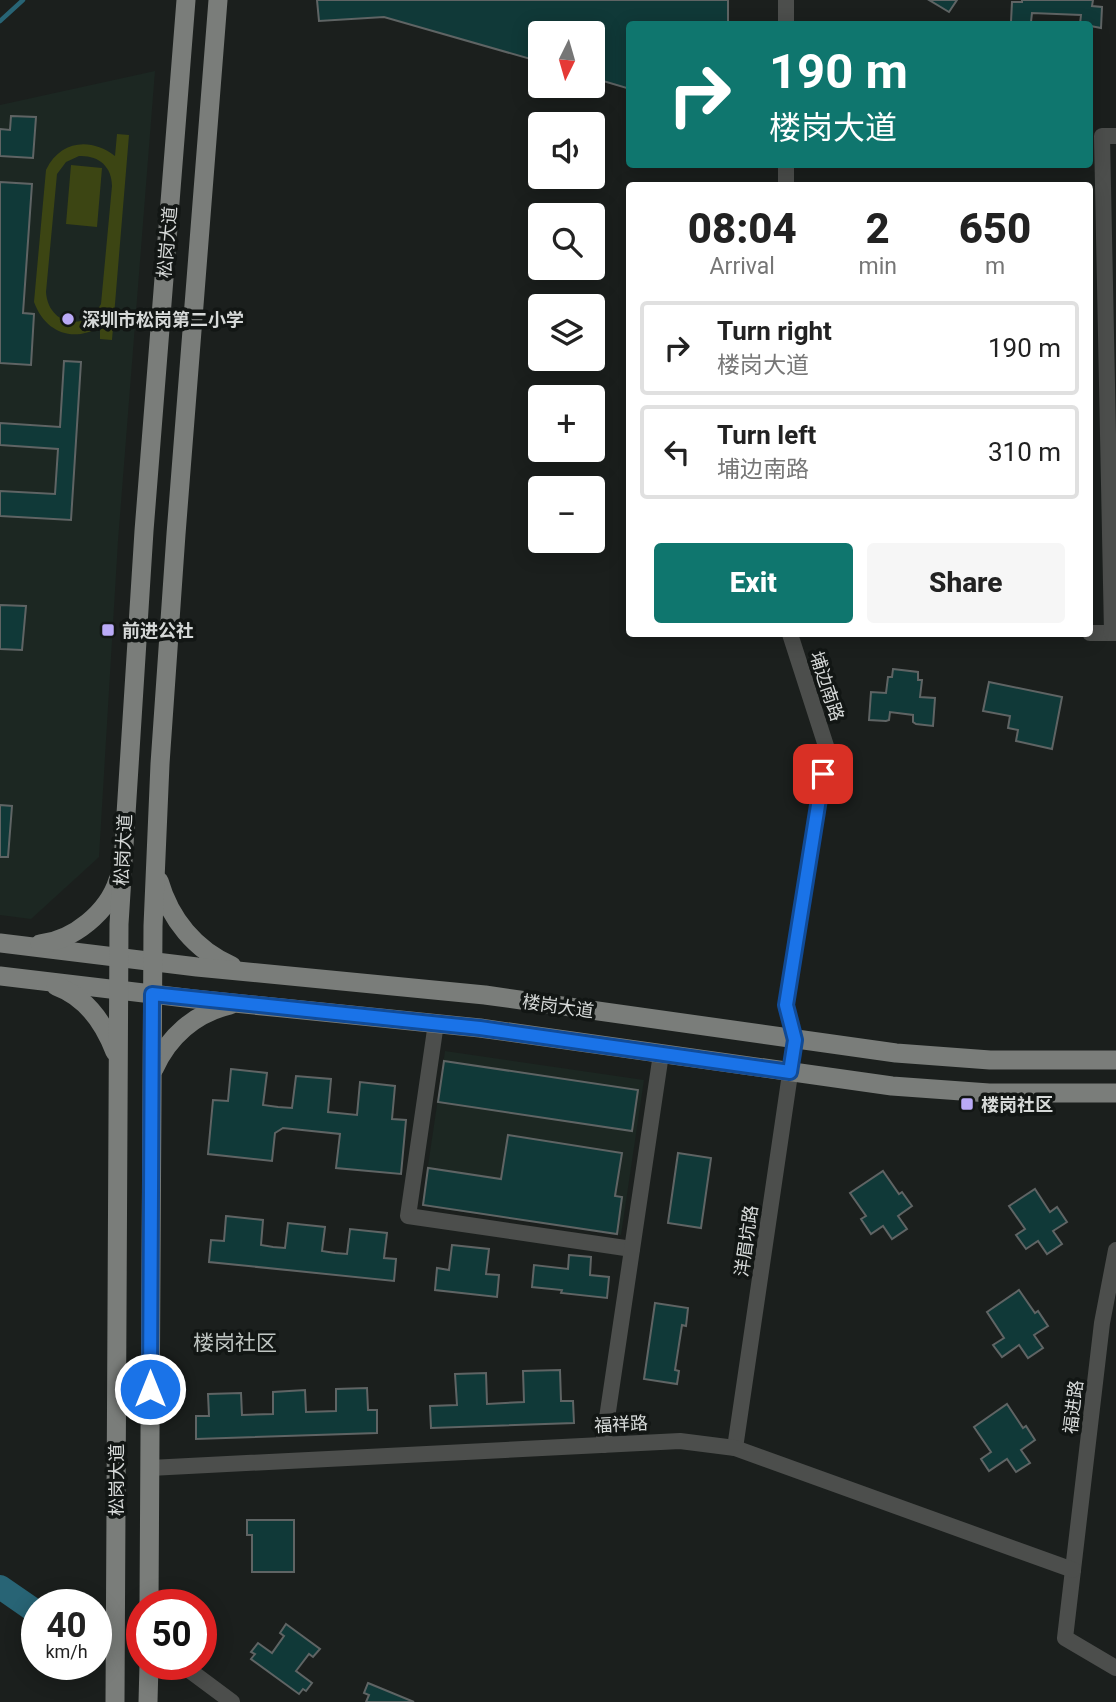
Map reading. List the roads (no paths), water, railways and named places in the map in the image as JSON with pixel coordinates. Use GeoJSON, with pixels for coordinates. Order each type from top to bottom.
{"type":"FeatureCollection","features":[{"type":"Feature","properties":{"kind":"main road","name":"松岗大道"},"geometry":{"type":"LineString","coordinates":[[115,1702],[119,957],[144,531],[186,0]]}},
{"type":"Feature","properties":{"kind":"main road","name":"松岗大道"},"geometry":{"type":"LineString","coordinates":[[149,1589],[152,961],[156,863],[175,547],[218,0]]}},
{"type":"Feature","properties":{"kind":"main road"},"geometry":{"type":"LineString","coordinates":[[22,945],[46,943],[68,935],[88,922],[105,905],[123,862]]}},
{"type":"Feature","properties":{"kind":"main road"},"geometry":{"type":"LineString","coordinates":[[156,863],[165,898],[183,930],[216,958],[243,971]]}},
{"type":"Feature","properties":{"kind":"main road","name":"楼岗大道"},"geometry":{"type":"LineString","coordinates":[[0,943],[485,995],[795,1040],[943,1057],[1038,1061],[1116,1060]]}},
{"type":"Feature","properties":{"kind":"main road","name":"楼岗大道"},"geometry":{"type":"LineString","coordinates":[[0,976],[436,1023],[940,1090],[1037,1094],[1116,1093]]}},
{"type":"Feature","properties":{"kind":"main road"},"geometry":{"type":"LineString","coordinates":[[20,978],[42,981],[62,988],[80,999],[96,1014],[108,1032],[119,1073]]}},
{"type":"Feature","properties":{"kind":"main road"},"geometry":{"type":"LineString","coordinates":[[152,1073],[165,1048],[185,1026],[210,1011],[237,1003]]}},
{"type":"Feature","properties":{"kind":"main road"},"geometry":{"type":"LineString","coordinates":[[148,1702],[149,1680]]}},
{"type":"Feature","properties":{"kind":"street"},"geometry":{"type":"LineString","coordinates":[[786,0],[786,21]]}},
{"type":"Feature","properties":{"kind":"street"},"geometry":{"type":"LineString","coordinates":[[1093,632],[1114,633],[1109,136]]}},
{"type":"Feature","properties":{"kind":"street","name":"埔边南路"},"geometry":{"type":"LineString","coordinates":[[791,637],[827,749],[786,1005],[795,1040]]}},
{"type":"Feature","properties":{"kind":"street"},"geometry":{"type":"LineString","coordinates":[[436,1023],[408,1216],[632,1249]]}},
{"type":"Feature","properties":{"kind":"street","name":"洋眉坑路"},"geometry":{"type":"LineString","coordinates":[[735,1448],[795,1040]]}},
{"type":"Feature","properties":{"kind":"street"},"geometry":{"type":"LineString","coordinates":[[603,1445],[661,1054]]}},
{"type":"Feature","properties":{"kind":"street","name":"福进路"},"geometry":{"type":"LineString","coordinates":[[1116,1250],[1102,1322],[1065,1638],[1116,1668]]}},
{"type":"Feature","properties":{"kind":"street","name":"福祥路"},"geometry":{"type":"LineString","coordinates":[[150,1468],[680,1441],[735,1448],[1073,1570]]}},
{"type":"Feature","properties":{"kind":"street"},"geometry":{"type":"LineString","coordinates":[[202,1680],[232,1702]]}},
{"type":"Feature","properties":{"kind":"waterway"},"geometry":{"type":"LineString","coordinates":[[0,21],[23,0]]}},
{"type":"Feature","properties":{"kind":"waterway"},"geometry":{"type":"LineString","coordinates":[[0,1587],[21,1601]]}},
{"type":"Feature","properties":{"kind":"place","name":"深圳市松岗第二小学"},"geometry":{"type":"Point","coordinates":[68,319]}},
{"type":"Feature","properties":{"kind":"place","name":"前进公社"},"geometry":{"type":"Point","coordinates":[108,630]}},
{"type":"Feature","properties":{"kind":"place","name":"楼岗社区"},"geometry":{"type":"Point","coordinates":[967,1104]}},
{"type":"Feature","properties":{"kind":"district","name":"楼岗社区"},"geometry":{"type":"Point","coordinates":[235,1343]}}]}
